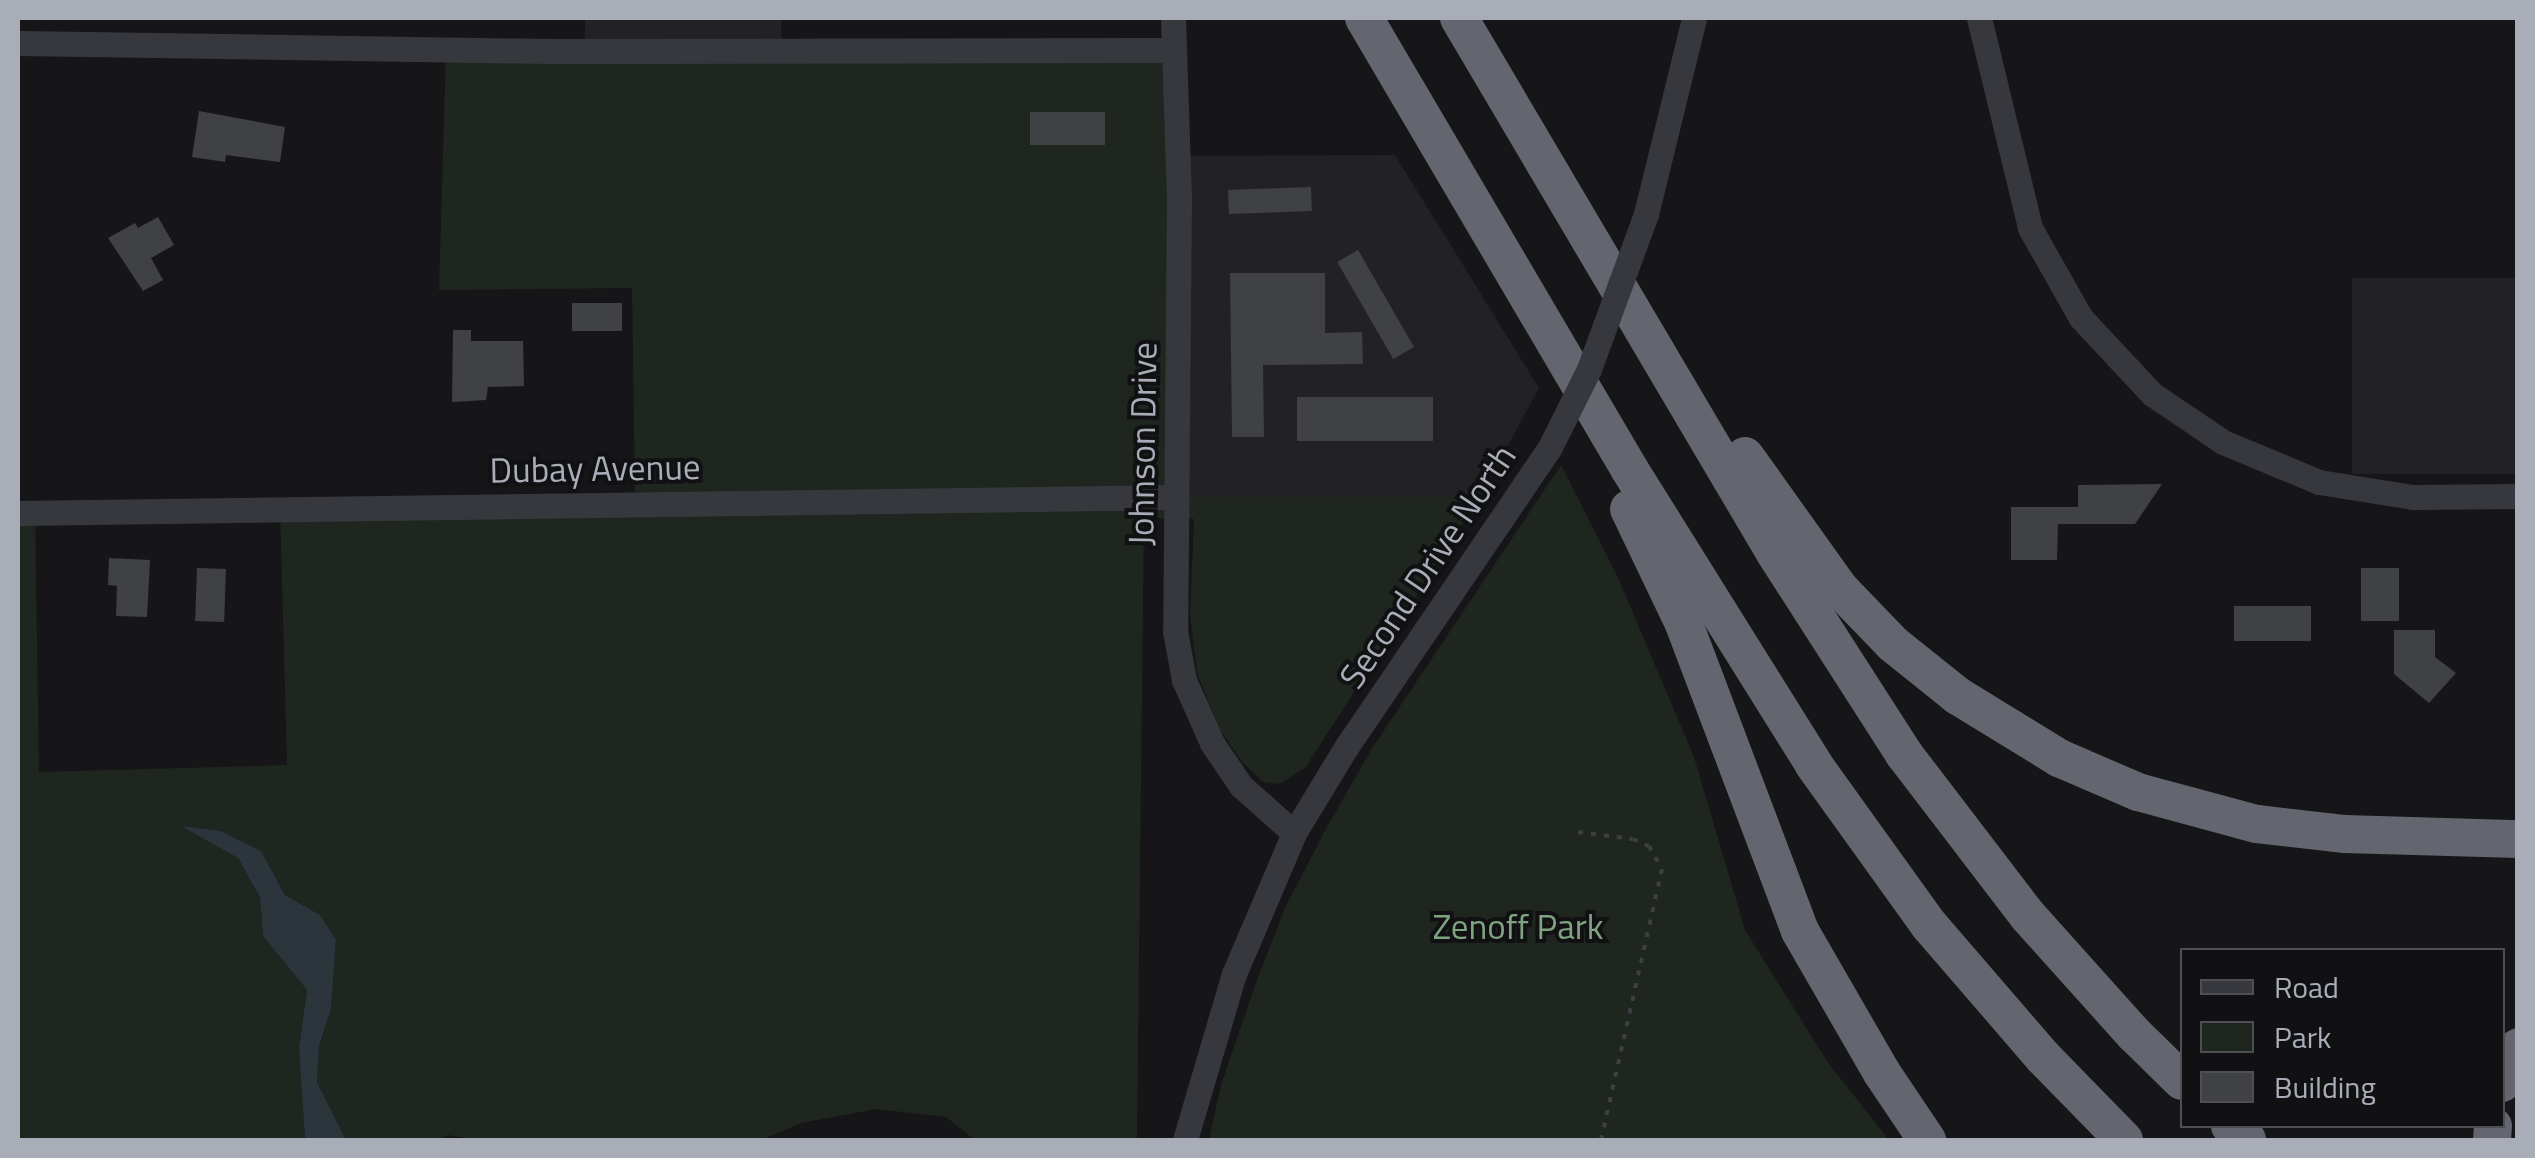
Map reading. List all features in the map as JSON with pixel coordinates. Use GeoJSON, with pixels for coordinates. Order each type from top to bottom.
{"type":"FeatureCollection","features":[{"type":"Feature","properties":{"kind":"highway"},"geometry":{"type":"LineString","coordinates":[[1364,18],[1589,399],[1775,703],[1929,925],[2043,1058],[2124,1140]]}},
{"type":"Feature","properties":{"kind":"highway"},"geometry":{"type":"LineString","coordinates":[[1460,18],[1774,554],[1904,754],[2028,916],[2180,1079]]}},
{"type":"Feature","properties":{"kind":"highway"},"geometry":{"type":"LineString","coordinates":[[1614,280],[1655,316],[1789,523],[1839,588],[1917,666],[2008,729],[2092,774],[2209,814],[2317,832],[2518,839]]}},
{"type":"Feature","properties":{"kind":"highway"},"geometry":{"type":"LineString","coordinates":[[1589,399],[1603,456],[1684,624],[1800,931],[1882,1074],[1927,1140]]}},
{"type":"Feature","properties":{"kind":"highway"},"geometry":{"type":"LineString","coordinates":[[2505,1076],[2518,1048]]}},
{"type":"Feature","properties":{"kind":"street","name":"Johnson Drive"},"geometry":{"type":"LineString","coordinates":[[1173,18],[1180,251],[1175,631],[1184,680],[1212,744],[1241,786],[1294,834]]}},
{"type":"Feature","properties":{"kind":"street","name":"Second Drive North"},"geometry":{"type":"LineString","coordinates":[[1185,1140],[1234,974],[1294,834],[1347,746],[1549,449],[1590,369],[1646,214],[1694,18]]}},
{"type":"Feature","properties":{"kind":"street"},"geometry":{"type":"LineString","coordinates":[[1979,18],[2030,228],[2081,318],[2152,394],[2222,442],[2319,482],[2413,497],[2518,496]]}},
{"type":"Feature","properties":{"kind":"street"},"geometry":{"type":"LineString","coordinates":[[18,43],[552,51],[1173,50]]}},
{"type":"Feature","properties":{"kind":"street","name":"Dubay Avenue"},"geometry":{"type":"LineString","coordinates":[[18,513],[1174,498]]}},
{"type":"Feature","properties":{"kind":"path"},"geometry":{"type":"LineString","coordinates":[[1578,832],[1633,839],[1649,846],[1662,869],[1601,1140]]}},
{"type":"Feature","properties":{"kind":"shaded area"},"geometry":{"type":"Polygon","coordinates":[[[585,18],[781,18],[781,51],[585,51],[585,18]]]}},
{"type":"Feature","properties":{"kind":"shaded area"},"geometry":{"type":"Polygon","coordinates":[[[1395,155],[1539,388],[1480,497],[1174,497],[1178,156],[1395,155]]]}},
{"type":"Feature","properties":{"kind":"shaded area"},"geometry":{"type":"Polygon","coordinates":[[[2352,278],[2517,278],[2517,474],[2352,474],[2352,278]]]}},
{"type":"Feature","properties":{"kind":"shaded area"},"geometry":{"type":"Polygon","coordinates":[[[181,826],[220,831],[261,851],[285,895],[320,915],[336,939],[331,1009],[319,1046],[317,1082],[346,1140],[305,1140],[299,1048],[307,990],[263,936],[260,898],[238,858],[181,826]]]}},
{"type":"Feature","properties":{"kind":"green space"},"geometry":{"type":"Polygon","coordinates":[[[446,49],[1173,50],[1174,497],[1480,497],[1305,768],[1279,784],[1263,782],[1242,762],[1219,728],[1197,673],[1190,614],[1194,519],[1144,518],[1137,1140],[975,1140],[946,1117],[876,1109],[801,1123],[761,1140],[479,1140],[447,1135],[438,1140],[346,1140],[317,1082],[319,1046],[331,1009],[336,939],[320,915],[285,895],[261,851],[184,827],[238,858],[260,899],[263,936],[307,990],[299,1048],[305,1140],[18,1140],[18,513],[35,512],[39,772],[287,765],[280,507],[635,501],[632,288],[439,290],[446,49]]]}},
{"type":"Feature","properties":{"kind":"green space","name":"Zenoff Park"},"geometry":{"type":"Polygon","coordinates":[[[1561,465],[1619,580],[1694,757],[1745,930],[1829,1064],[1889,1140],[1209,1140],[1221,1085],[1257,980],[1285,908],[1328,825],[1371,750],[1561,465]]]}},
{"type":"Feature","properties":{"kind":"building"},"geometry":{"type":"Polygon","coordinates":[[[199,111],[285,127],[280,162],[226,155],[225,162],[192,157],[199,111]]]}},
{"type":"Feature","properties":{"kind":"building"},"geometry":{"type":"Polygon","coordinates":[[[1030,112],[1105,112],[1105,145],[1030,145],[1030,112]]]}},
{"type":"Feature","properties":{"kind":"building"},"geometry":{"type":"Polygon","coordinates":[[[1311,187],[1312,211],[1229,214],[1228,190],[1311,187]]]}},
{"type":"Feature","properties":{"kind":"building"},"geometry":{"type":"Polygon","coordinates":[[[158,217],[174,245],[151,258],[163,280],[143,291],[108,238],[135,223],[138,228],[158,217]]]}},
{"type":"Feature","properties":{"kind":"building"},"geometry":{"type":"Polygon","coordinates":[[[1358,250],[1414,347],[1393,359],[1337,262],[1358,250]]]}},
{"type":"Feature","properties":{"kind":"building"},"geometry":{"type":"Polygon","coordinates":[[[1230,273],[1325,273],[1325,333],[1362,332],[1363,364],[1263,365],[1264,437],[1232,437],[1230,273]]]}},
{"type":"Feature","properties":{"kind":"building"},"geometry":{"type":"Polygon","coordinates":[[[572,303],[622,303],[622,331],[572,331],[572,303]]]}},
{"type":"Feature","properties":{"kind":"building"},"geometry":{"type":"Polygon","coordinates":[[[453,330],[471,330],[471,341],[523,341],[524,386],[488,387],[486,400],[452,402],[453,330]]]}},
{"type":"Feature","properties":{"kind":"building"},"geometry":{"type":"Polygon","coordinates":[[[1297,397],[1433,397],[1433,441],[1297,441],[1297,397]]]}},
{"type":"Feature","properties":{"kind":"building"},"geometry":{"type":"Polygon","coordinates":[[[2162,484],[2135,524],[2058,524],[2057,560],[2011,560],[2011,507],[2078,507],[2078,485],[2162,484]]]}},
{"type":"Feature","properties":{"kind":"building"},"geometry":{"type":"Polygon","coordinates":[[[109,558],[150,560],[147,617],[116,616],[117,586],[108,585],[109,558]]]}},
{"type":"Feature","properties":{"kind":"building"},"geometry":{"type":"Polygon","coordinates":[[[197,568],[226,569],[224,622],[195,621],[197,568]]]}},
{"type":"Feature","properties":{"kind":"building"},"geometry":{"type":"Polygon","coordinates":[[[2361,568],[2399,568],[2399,621],[2361,621],[2361,568]]]}},
{"type":"Feature","properties":{"kind":"building"},"geometry":{"type":"Polygon","coordinates":[[[2234,606],[2311,606],[2311,641],[2234,641],[2234,606]]]}},
{"type":"Feature","properties":{"kind":"building"},"geometry":{"type":"Polygon","coordinates":[[[2394,630],[2435,630],[2435,657],[2456,673],[2429,703],[2394,674],[2394,630]]]}}]}
